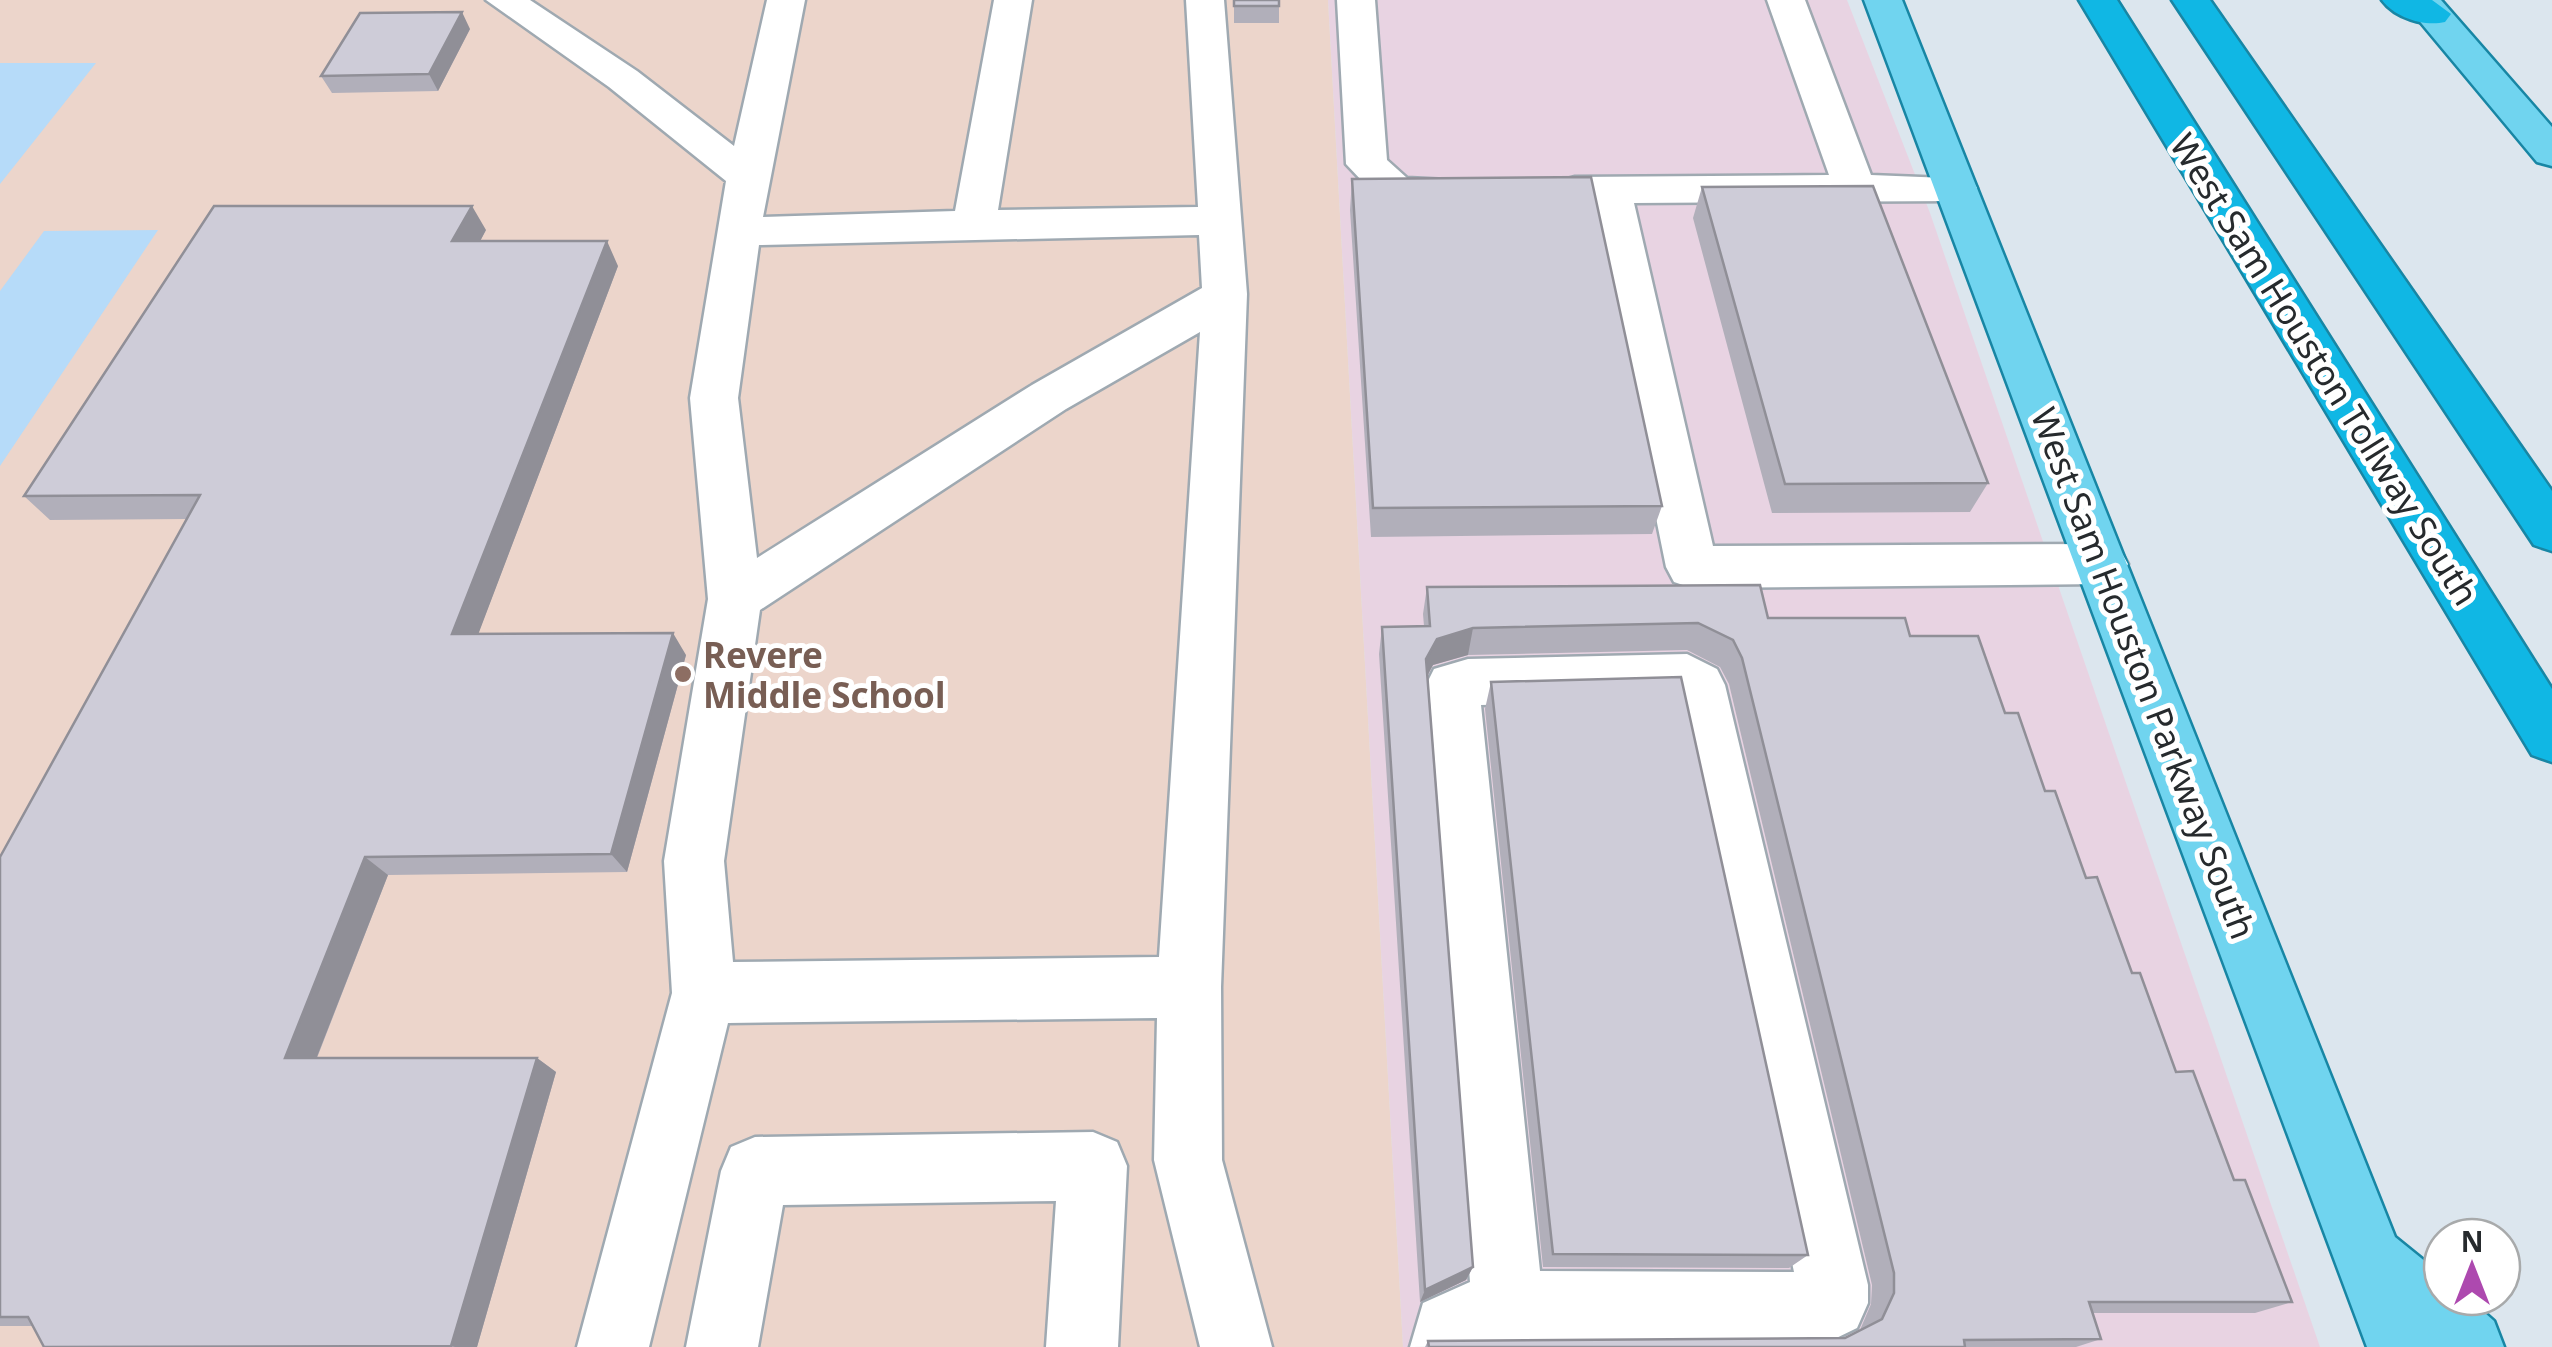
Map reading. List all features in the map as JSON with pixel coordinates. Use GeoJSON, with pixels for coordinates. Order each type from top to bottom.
{"type":"FeatureCollection","features":[{"type":"Feature","properties":{"kind":"highway","name":"West Sam Houston Tollway South"},"geometry":{"type":"LineString","coordinates":[[2098,0],[2552,738]]}},
{"type":"Feature","properties":{"kind":"highway"},"geometry":{"type":"LineString","coordinates":[[2191,0],[2552,531]]}},
{"type":"Feature","properties":{"kind":"main road","name":"West Sam Houston Parkway South"},"geometry":{"type":"LineString","coordinates":[[1883,0],[2403,1347]]}},
{"type":"Feature","properties":{"kind":"main road"},"geometry":{"type":"LineString","coordinates":[[2418,5],[2552,154]]}},
{"type":"Feature","properties":{"kind":"main road"},"geometry":{"type":"LineString","coordinates":[[2372,1259],[2468,1347]]}},
{"type":"Feature","properties":{"kind":"lane"},"geometry":{"type":"LineString","coordinates":[[505,0],[623,78],[748,178]]}},
{"type":"Feature","properties":{"kind":"lane"},"geometry":{"type":"LineString","coordinates":[[613,1347],[704,993],[694,860],[735,599],[714,398],[748,178],[786,0]]}},
{"type":"Feature","properties":{"kind":"lane"},"geometry":{"type":"LineString","coordinates":[[974,224],[1012,0]]}},
{"type":"Feature","properties":{"kind":"lane"},"geometry":{"type":"LineString","coordinates":[[1205,0],[1225,294],[1188,988],[1188,1160],[1236,1347]]}},
{"type":"Feature","properties":{"kind":"lane"},"geometry":{"type":"LineString","coordinates":[[1356,0],[1367,164],[1396,191],[1488,190]]}},
{"type":"Feature","properties":{"kind":"lane"},"geometry":{"type":"LineString","coordinates":[[1786,0],[1856,188]]}},
{"type":"Feature","properties":{"kind":"lane"},"geometry":{"type":"LineString","coordinates":[[1542,190],[1956,188]]}},
{"type":"Feature","properties":{"kind":"lane"},"geometry":{"type":"LineString","coordinates":[[1610,190],[1692,567],[2102,564]]}},
{"type":"Feature","properties":{"kind":"lane"},"geometry":{"type":"LineString","coordinates":[[740,232],[1221,221]]}},
{"type":"Feature","properties":{"kind":"lane"},"geometry":{"type":"LineString","coordinates":[[735,599],[1048,397],[1155,339],[1225,294]]}},
{"type":"Feature","properties":{"kind":"lane"},"geometry":{"type":"LineString","coordinates":[[1446,1347],[1449,1329],[1456,1322],[1508,1307],[1736,1328],[1832,1303],[1832,1285],[1698,685],[1688,676],[1460,682],[1452,692],[1508,1307]]}},
{"type":"Feature","properties":{"kind":"lane"},"geometry":{"type":"LineString","coordinates":[[704,993],[1188,988]]}},
{"type":"Feature","properties":{"kind":"lane"},"geometry":{"type":"LineString","coordinates":[[722,1347],[755,1171],[1093,1166],[1082,1347]]}},
{"type":"Feature","properties":{"kind":"shaded area","name":"Revere Middle School"},"geometry":{"type":"Polygon","coordinates":[[[0,0],[1328,0],[1403,1347],[0,1347],[0,0]]]}},
{"type":"Feature","properties":{"kind":"shaded area"},"geometry":{"type":"Polygon","coordinates":[[[1328,0],[1847,0],[1930,213],[2320,1347],[1403,1347],[1328,0]]]}},
{"type":"Feature","properties":{"kind":"shaded area"},"geometry":{"type":"Polygon","coordinates":[[[0,63],[96,63],[0,184],[0,63]]]}},
{"type":"Feature","properties":{"kind":"shaded area"},"geometry":{"type":"Polygon","coordinates":[[[158,230],[0,466],[0,291],[44,231],[158,230]]]}},
{"type":"Feature","properties":{"kind":"building"},"geometry":{"type":"Polygon","coordinates":[[[1234,0],[1279,0],[1279,6],[1234,6],[1234,0]]]}},
{"type":"Feature","properties":{"kind":"building"},"geometry":{"type":"Polygon","coordinates":[[[462,12],[429,74],[321,76],[360,13],[462,12]]]}},
{"type":"Feature","properties":{"kind":"building"},"geometry":{"type":"Polygon","coordinates":[[[1591,177],[1662,506],[1373,508],[1352,179],[1591,177]]]}},
{"type":"Feature","properties":{"kind":"building"},"geometry":{"type":"Polygon","coordinates":[[[1873,186],[1988,483],[1785,484],[1702,187],[1873,186]]]}},
{"type":"Feature","properties":{"kind":"building"},"geometry":{"type":"Polygon","coordinates":[[[214,206],[472,206],[452,241],[607,241],[452,634],[673,633],[611,854],[365,857],[285,1058],[537,1058],[451,1346],[44,1347],[28,1317],[0,1317],[0,857],[200,495],[24,496],[214,206]]]}},
{"type":"Feature","properties":{"kind":"building"},"geometry":{"type":"Polygon","coordinates":[[[1760,585],[1768,618],[1905,618],[1910,636],[1978,636],[2005,713],[2018,713],[2045,791],[2055,791],[2086,878],[2097,877],[2132,973],[2140,973],[2176,1072],[2193,1071],[2234,1180],[2245,1180],[2292,1302],[2089,1302],[2101,1339],[1964,1340],[1965,1347],[1429,1347],[1428,1341],[1845,1338],[1882,1319],[1894,1293],[1894,1273],[1742,658],[1733,640],[1698,623],[1473,628],[1437,639],[1426,659],[1473,1267],[1425,1290],[1382,627],[1430,626],[1427,587],[1760,585]]]}},
{"type":"Feature","properties":{"kind":"building"},"geometry":{"type":"Polygon","coordinates":[[[1681,677],[1808,1255],[1553,1254],[1491,682],[1681,677]]]}},
{"type":"Feature","properties":{"kind":"place","name":"Revere Middle School"},"geometry":{"type":"Point","coordinates":[683,674]}}]}
